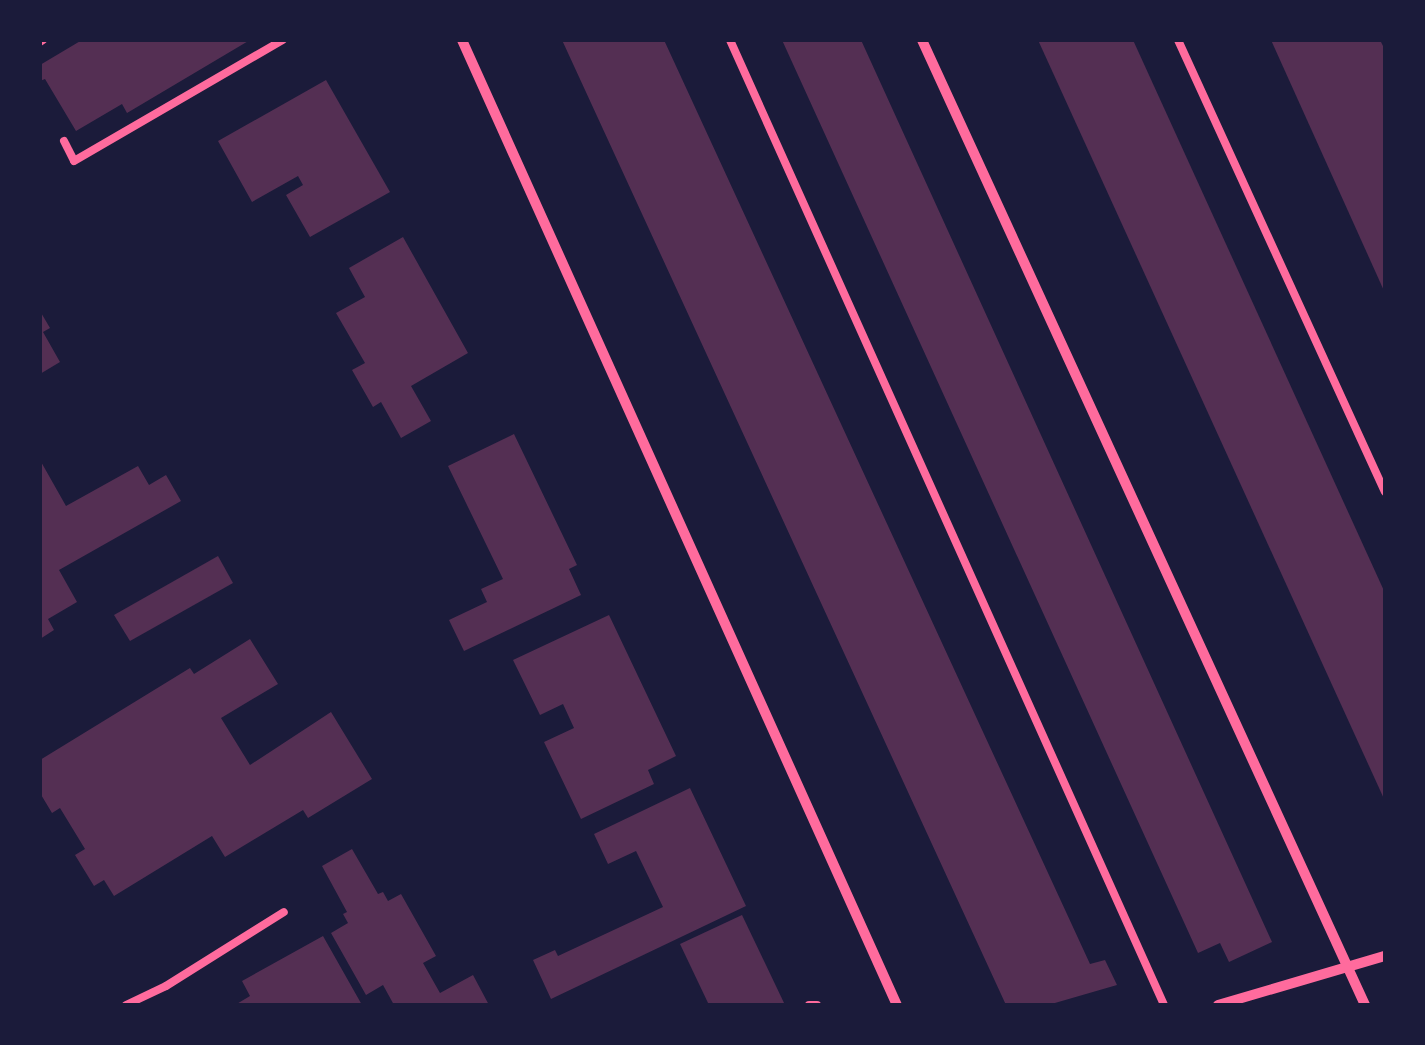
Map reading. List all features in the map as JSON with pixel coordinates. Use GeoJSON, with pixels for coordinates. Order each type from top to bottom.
{"type":"FeatureCollection","features":[{"type":"Feature","properties":{"kind":"street"},"geometry":{"type":"LineString","coordinates":[[462,40],[897,1005]]}},
{"type":"Feature","properties":{"kind":"street"},"geometry":{"type":"LineString","coordinates":[[922,40],[1366,1005]]}},
{"type":"Feature","properties":{"kind":"street"},"geometry":{"type":"LineString","coordinates":[[1218,1005],[1385,956]]}},
{"type":"Feature","properties":{"kind":"lane"},"geometry":{"type":"LineString","coordinates":[[64,141],[74,161],[283,40]]}},
{"type":"Feature","properties":{"kind":"lane"},"geometry":{"type":"LineString","coordinates":[[730,40],[1164,1005]]}},
{"type":"Feature","properties":{"kind":"lane"},"geometry":{"type":"LineString","coordinates":[[1178,40],[1385,492]]}},
{"type":"Feature","properties":{"kind":"lane"},"geometry":{"type":"LineString","coordinates":[[126,1005],[166,986],[284,912]]}},
{"type":"Feature","properties":{"kind":"building"},"geometry":{"type":"Polygon","coordinates":[[[82,40],[250,40],[127,113],[122,104],[76,131],[45,79],[40,81],[40,65],[82,40]]]}},
{"type":"Feature","properties":{"kind":"building"},"geometry":{"type":"Polygon","coordinates":[[[562,40],[664,40],[1090,964],[1105,960],[1117,985],[1048,1005],[1006,1005],[562,40]]]}},
{"type":"Feature","properties":{"kind":"building"},"geometry":{"type":"Polygon","coordinates":[[[782,40],[861,40],[1272,942],[1229,962],[1220,943],[1198,953],[782,40]]]}},
{"type":"Feature","properties":{"kind":"building"},"geometry":{"type":"Polygon","coordinates":[[[1038,40],[1133,40],[1385,593],[1385,801],[1038,40]]]}},
{"type":"Feature","properties":{"kind":"building"},"geometry":{"type":"Polygon","coordinates":[[[1271,40],[1380,40],[1385,50],[1385,293],[1271,40]]]}},
{"type":"Feature","properties":{"kind":"building"},"geometry":{"type":"Polygon","coordinates":[[[326,80],[390,192],[310,237],[286,195],[303,185],[298,176],[252,202],[218,141],[326,80]]]}},
{"type":"Feature","properties":{"kind":"building"},"geometry":{"type":"Polygon","coordinates":[[[403,237],[468,353],[411,386],[431,421],[401,438],[381,402],[373,407],[352,370],[365,363],[336,313],[365,297],[349,268],[403,237]]]}},
{"type":"Feature","properties":{"kind":"building"},"geometry":{"type":"Polygon","coordinates":[[[40,311],[50,328],[43,332],[60,362],[40,374],[40,311]]]}},
{"type":"Feature","properties":{"kind":"building"},"geometry":{"type":"Polygon","coordinates":[[[514,434],[577,565],[569,569],[581,595],[464,651],[449,620],[487,602],[481,589],[503,579],[448,466],[514,434]]]}},
{"type":"Feature","properties":{"kind":"building"},"geometry":{"type":"Polygon","coordinates":[[[40,460],[66,506],[138,466],[149,485],[166,475],[181,501],[59,570],[77,602],[48,619],[54,630],[40,639],[40,460]]]}},
{"type":"Feature","properties":{"kind":"building"},"geometry":{"type":"Polygon","coordinates":[[[218,556],[233,583],[130,641],[114,615],[218,556]]]}},
{"type":"Feature","properties":{"kind":"building"},"geometry":{"type":"Polygon","coordinates":[[[609,615],[676,756],[648,770],[654,784],[581,819],[544,742],[574,728],[563,704],[540,715],[513,660],[609,615]]]}},
{"type":"Feature","properties":{"kind":"building"},"geometry":{"type":"Polygon","coordinates":[[[250,639],[278,684],[221,718],[250,765],[331,712],[372,779],[308,818],[303,810],[225,857],[212,836],[114,896],[104,880],[94,886],[75,855],[85,849],[60,808],[52,813],[40,793],[40,760],[190,668],[194,674],[250,639]]]}},
{"type":"Feature","properties":{"kind":"building"},"geometry":{"type":"Polygon","coordinates":[[[690,788],[746,906],[551,999],[533,960],[555,950],[558,956],[663,907],[636,851],[608,864],[594,834],[690,788]]]}},
{"type":"Feature","properties":{"kind":"building"},"geometry":{"type":"Polygon","coordinates":[[[352,849],[378,894],[383,892],[388,901],[401,894],[436,956],[423,963],[440,993],[473,975],[489,1005],[394,1005],[383,985],[366,995],[331,933],[348,923],[343,914],[347,912],[322,866],[352,849]]]}},
{"type":"Feature","properties":{"kind":"building"},"geometry":{"type":"Polygon","coordinates":[[[742,915],[785,1005],[709,1005],[680,944],[742,915]]]}},
{"type":"Feature","properties":{"kind":"building"},"geometry":{"type":"Polygon","coordinates":[[[323,936],[362,1005],[235,1005],[250,996],[242,981],[323,936]]]}}]}
